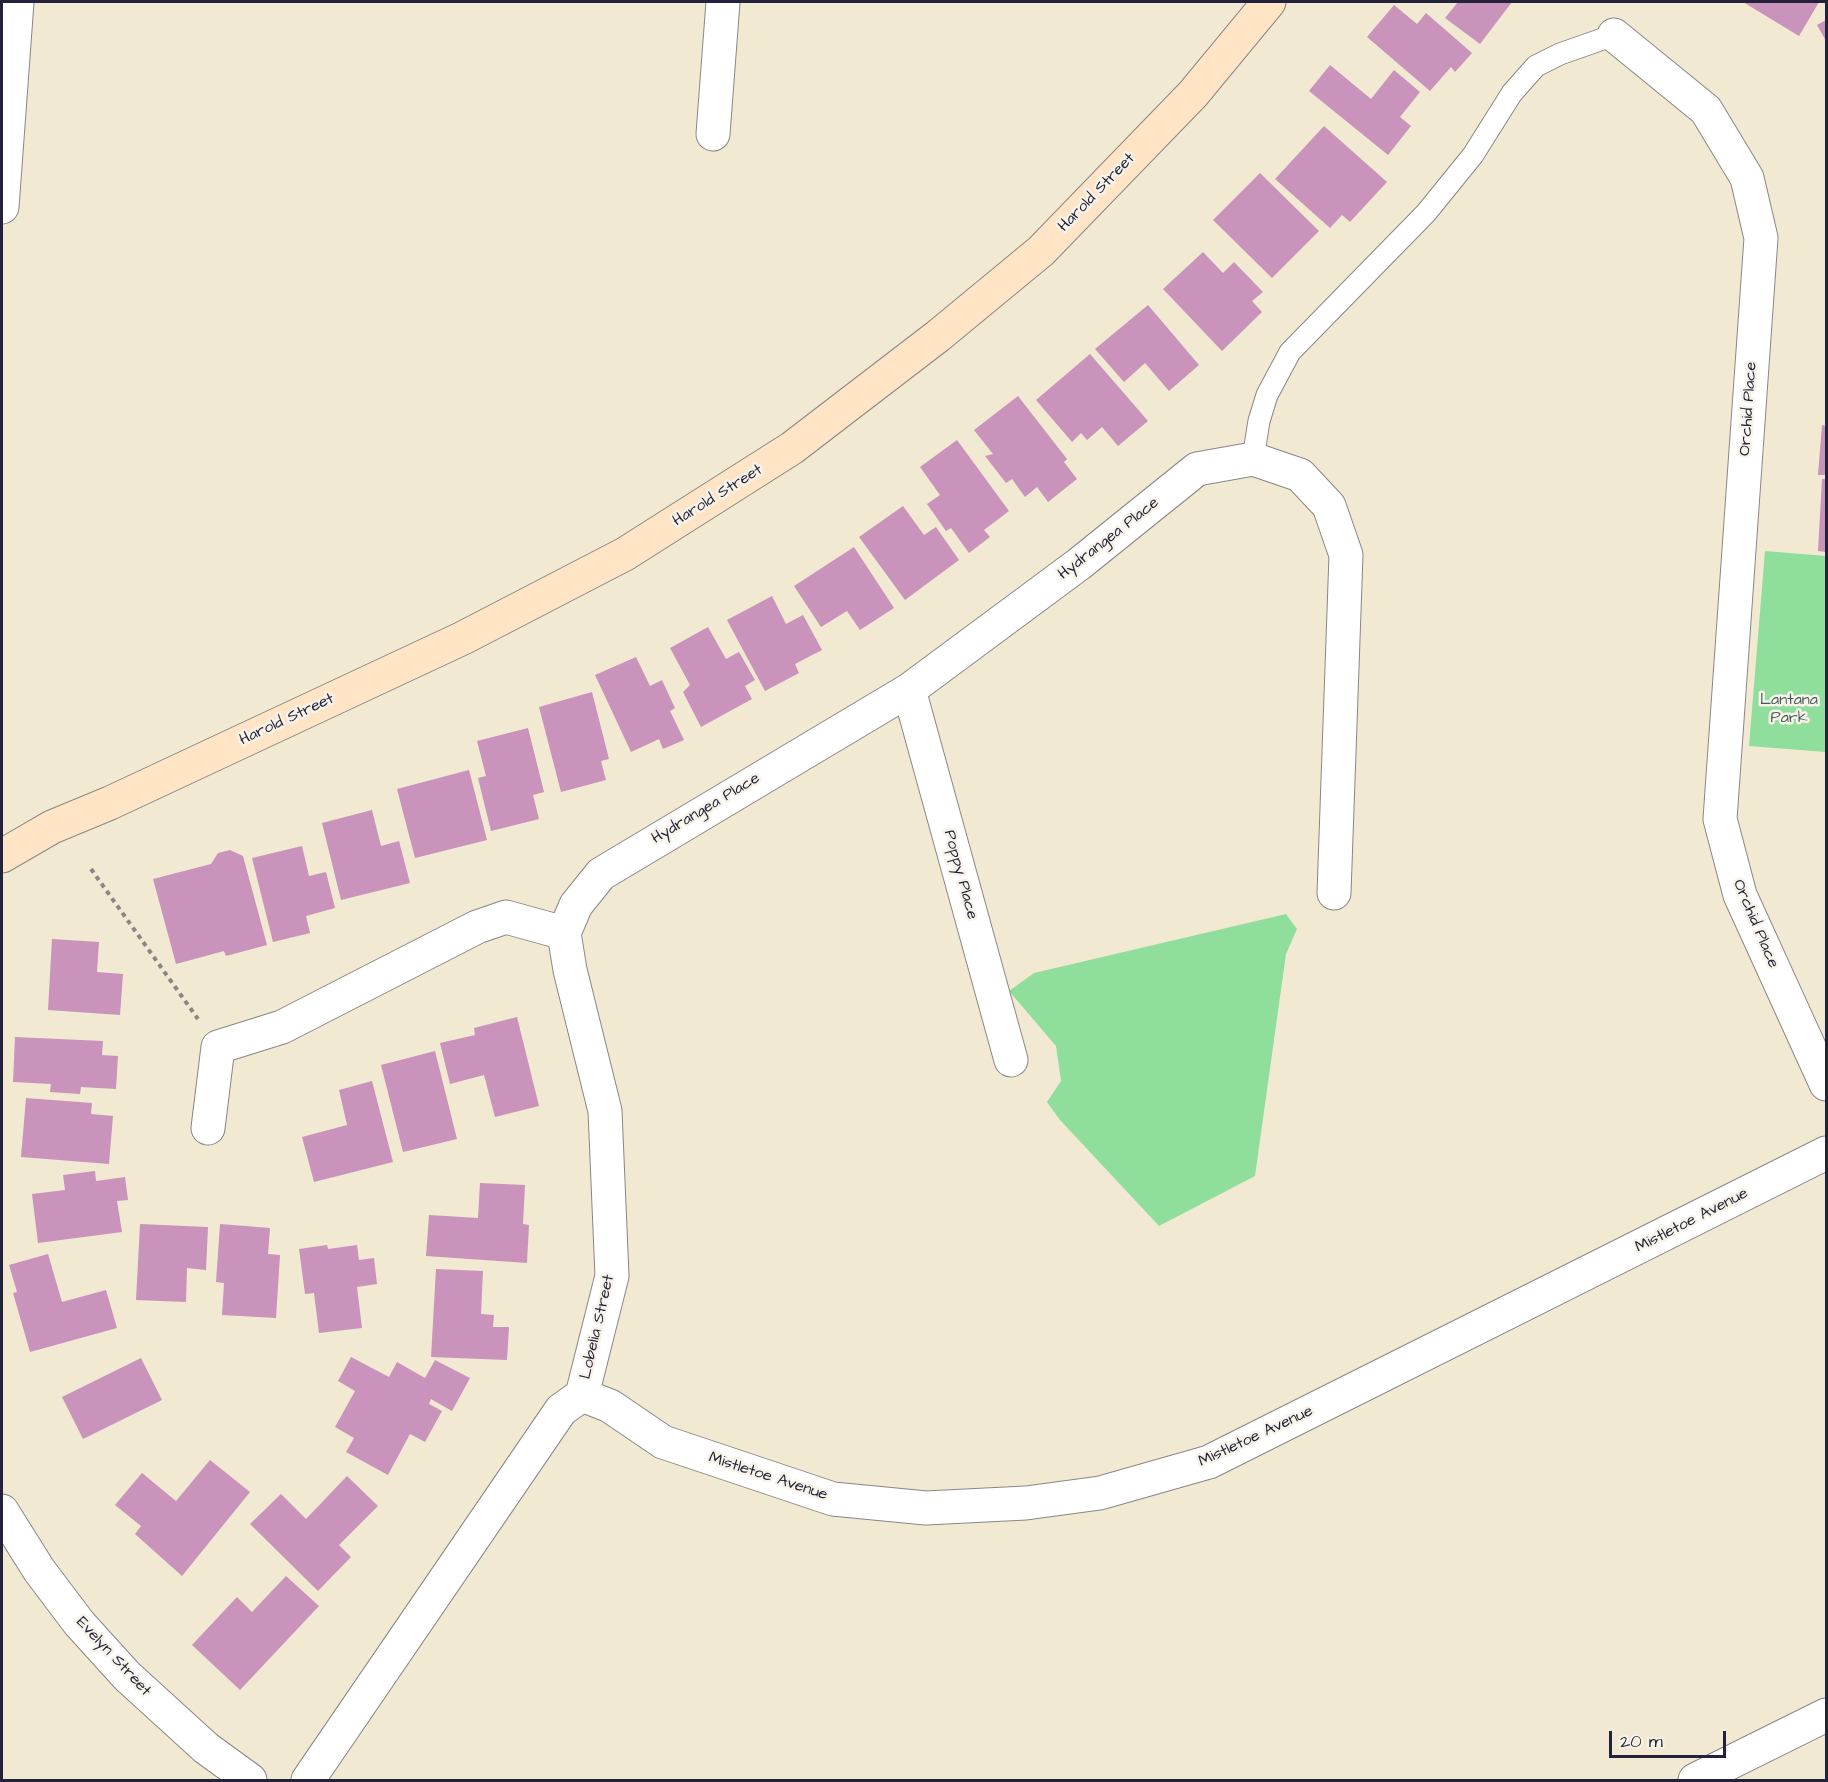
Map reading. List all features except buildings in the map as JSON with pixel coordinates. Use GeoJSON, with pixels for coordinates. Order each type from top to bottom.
{"type":"FeatureCollection","features":[{"type":"Feature","properties":{"kind":"main road","name":"Harold Street"},"geometry":{"type":"LineString","coordinates":[[2,856],[52,827],[110,803],[463,638],[625,554],[792,448],[938,336],[1041,250],[1193,94],[1269,2]]}},
{"type":"Feature","properties":{"kind":"main road","name":"Harold Street"},"geometry":{"type":"LineString","coordinates":[[2,836],[52,827]]}},
{"type":"Feature","properties":{"kind":"street"},"geometry":{"type":"LineString","coordinates":[[2,207],[17,2]]}},
{"type":"Feature","properties":{"kind":"street"},"geometry":{"type":"LineString","coordinates":[[713,134],[723,2]]}},
{"type":"Feature","properties":{"kind":"street","name":"Orchid Place"},"geometry":{"type":"LineString","coordinates":[[1614,35],[1706,110],[1747,178],[1761,238],[1720,819],[1740,895],[1827,1084]]}},
{"type":"Feature","properties":{"kind":"street","name":"Hydrangea Place"},"geometry":{"type":"LineString","coordinates":[[564,933],[576,904],[601,873],[909,690],[1079,564],[1197,469],[1253,459],[1299,475],[1329,506],[1346,555],[1334,893]]}},
{"type":"Feature","properties":{"kind":"street","name":"Poppy Place"},"geometry":{"type":"LineString","coordinates":[[909,690],[1011,1060]]}},
{"type":"Feature","properties":{"kind":"street"},"geometry":{"type":"LineString","coordinates":[[208,1128],[218,1047],[282,1027],[477,927],[506,917],[564,933]]}},
{"type":"Feature","properties":{"kind":"street","name":"Lobelia Street"},"geometry":{"type":"LineString","coordinates":[[308,1780],[561,1410],[582,1395],[612,1276],[605,1111],[570,970],[564,933]]}},
{"type":"Feature","properties":{"kind":"street","name":"Mistletoe Avenue"},"geometry":{"type":"LineString","coordinates":[[582,1395],[610,1406],[663,1442],[833,1499],[926,1508],[1026,1503],[1100,1493],[1209,1462],[1827,1153]]}},
{"type":"Feature","properties":{"kind":"street","name":"Evelyn Street"},"geometry":{"type":"LineString","coordinates":[[2,1511],[39,1570],[79,1623],[127,1676],[206,1748],[250,1780]]}},
{"type":"Feature","properties":{"kind":"street"},"geometry":{"type":"LineString","coordinates":[[1695,1780],[1827,1715]]}},
{"type":"Feature","properties":{"kind":"lane","name":"Orchid Place"},"geometry":{"type":"LineString","coordinates":[[1253,459],[1259,421],[1267,395],[1290,352],[1426,213],[1473,155],[1512,93],[1536,66],[1560,54],[1614,35]]}},
{"type":"Feature","properties":{"kind":"path"},"geometry":{"type":"LineString","coordinates":[[91,869],[218,1047]]}},
{"type":"Feature","properties":{"kind":"green space","name":"Lantana Park"},"geometry":{"type":"Polygon","coordinates":[[[1765,551],[1826,556],[1826,752],[1749,746],[1765,551]]]}},
{"type":"Feature","properties":{"kind":"green space"},"geometry":{"type":"Polygon","coordinates":[[[1286,914],[1297,929],[1286,954],[1255,1176],[1159,1226],[1060,1120],[1047,1102],[1061,1081],[1056,1046],[1009,991],[1034,973],[1286,914]]]}}]}
